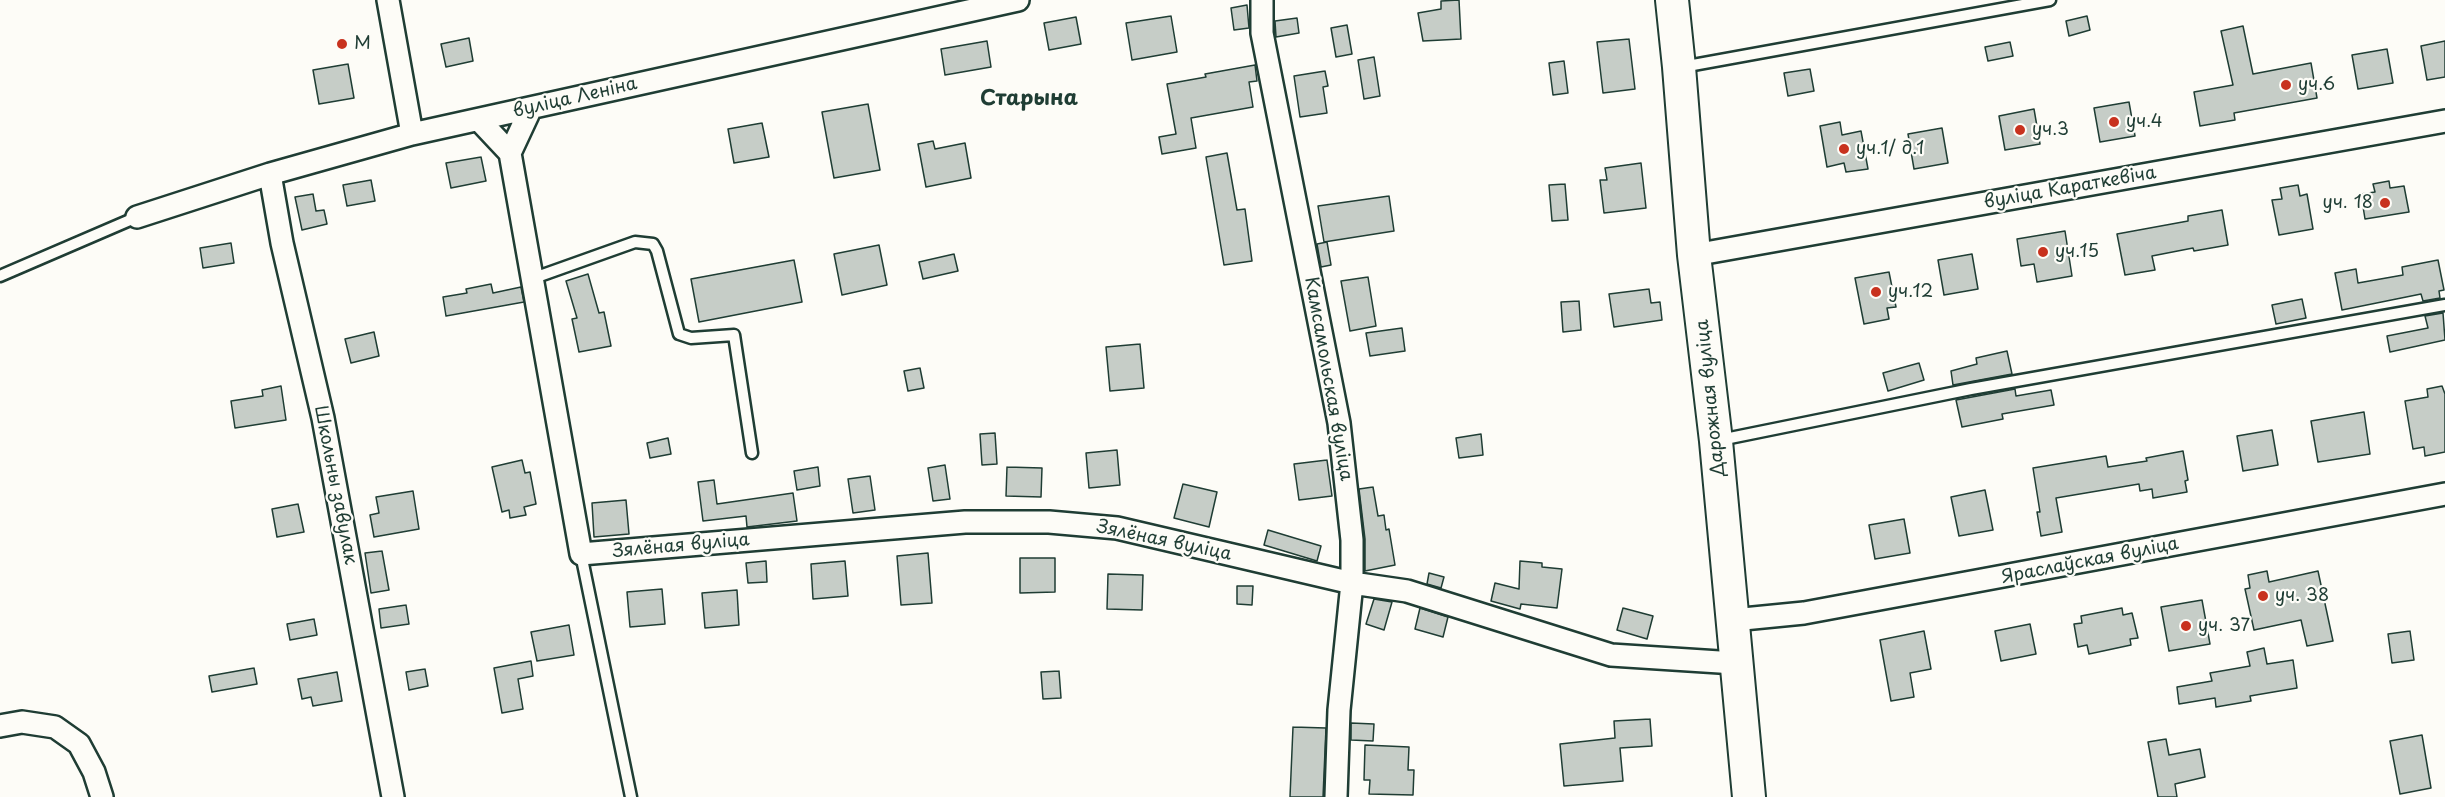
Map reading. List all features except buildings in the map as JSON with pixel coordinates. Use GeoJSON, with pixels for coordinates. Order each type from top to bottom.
{"type":"FeatureCollection","features":[{"type":"Feature","properties":{"kind":"main road","name":"Дарожная вуліца"},"geometry":{"type":"LineString","coordinates":[[1672,0],[1680,67],[1694,255],[1716,441],[1749,797]]}},
{"type":"Feature","properties":{"kind":"street"},"geometry":{"type":"LineString","coordinates":[[388,0],[412,134]]}},
{"type":"Feature","properties":{"kind":"street","name":"вуліца Леніна"},"geometry":{"type":"LineString","coordinates":[[137,217],[270,174],[412,134],[974,4],[1018,0]]}},
{"type":"Feature","properties":{"kind":"street","name":"Камсамольская вуліца"},"geometry":{"type":"LineString","coordinates":[[1262,0],[1262,33],[1339,423],[1352,540],[1352,584],[1339,710],[1336,797]]}},
{"type":"Feature","properties":{"kind":"street"},"geometry":{"type":"LineString","coordinates":[[510,153],[531,108]]}},
{"type":"Feature","properties":{"kind":"street"},"geometry":{"type":"LineString","coordinates":[[479,120],[510,153],[534,278],[581,554]]}},
{"type":"Feature","properties":{"kind":"street","name":"вуліца Караткевіча"},"geometry":{"type":"LineString","coordinates":[[1694,255],[2445,121]]}},
{"type":"Feature","properties":{"kind":"street","name":"Школьны завулак"},"geometry":{"type":"LineString","coordinates":[[270,174],[282,243],[323,418],[393,797]]}},
{"type":"Feature","properties":{"kind":"street","name":"Яраслаўская вуліца"},"geometry":{"type":"LineString","coordinates":[[1733,620],[1804,613],[2445,494]]}},
{"type":"Feature","properties":{"kind":"street","name":"Зялёная вуліца"},"geometry":{"type":"LineString","coordinates":[[581,554],[965,522],[1049,522],[1117,528],[1352,584],[1407,591],[1611,655],[1736,663]]}},
{"type":"Feature","properties":{"kind":"street"},"geometry":{"type":"LineString","coordinates":[[0,726],[22,722],[55,727],[79,744],[94,772],[102,797]]}},
{"type":"Feature","properties":{"kind":"lane"},"geometry":{"type":"LineString","coordinates":[[1680,67],[2050,0]]}},
{"type":"Feature","properties":{"kind":"lane"},"geometry":{"type":"LineString","coordinates":[[0,276],[137,217]]}},
{"type":"Feature","properties":{"kind":"lane"},"geometry":{"type":"LineString","coordinates":[[534,278],[635,242],[653,244],[657,251],[679,334],[691,338],[734,335],[752,453]]}},
{"type":"Feature","properties":{"kind":"lane"},"geometry":{"type":"LineString","coordinates":[[1716,441],[1971,389],[2445,305]]}},
{"type":"Feature","properties":{"kind":"lane"},"geometry":{"type":"LineString","coordinates":[[581,554],[631,797]]}},
{"type":"Feature","properties":{"kind":"place","name":"M"},"geometry":{"type":"Point","coordinates":[342,44]}},
{"type":"Feature","properties":{"kind":"place","name":"уч.6"},"geometry":{"type":"Point","coordinates":[2286,85]}},
{"type":"Feature","properties":{"kind":"place","name":"уч.4"},"geometry":{"type":"Point","coordinates":[2114,122]}},
{"type":"Feature","properties":{"kind":"place","name":"уч.3"},"geometry":{"type":"Point","coordinates":[2020,130]}},
{"type":"Feature","properties":{"kind":"place","name":"уч.1/ д.1"},"geometry":{"type":"Point","coordinates":[1844,149]}},
{"type":"Feature","properties":{"kind":"place","name":"уч. 18"},"geometry":{"type":"Point","coordinates":[2385,203]}},
{"type":"Feature","properties":{"kind":"place","name":"уч.15"},"geometry":{"type":"Point","coordinates":[2043,252]}},
{"type":"Feature","properties":{"kind":"place","name":"уч.12"},"geometry":{"type":"Point","coordinates":[1876,292]}},
{"type":"Feature","properties":{"kind":"place","name":"уч. 38"},"geometry":{"type":"Point","coordinates":[2263,596]}},
{"type":"Feature","properties":{"kind":"place","name":"уч. 37"},"geometry":{"type":"Point","coordinates":[2186,626]}},
{"type":"Feature","properties":{"kind":"district","name":"Старына"},"geometry":{"type":"Point","coordinates":[1029,99]}}]}
